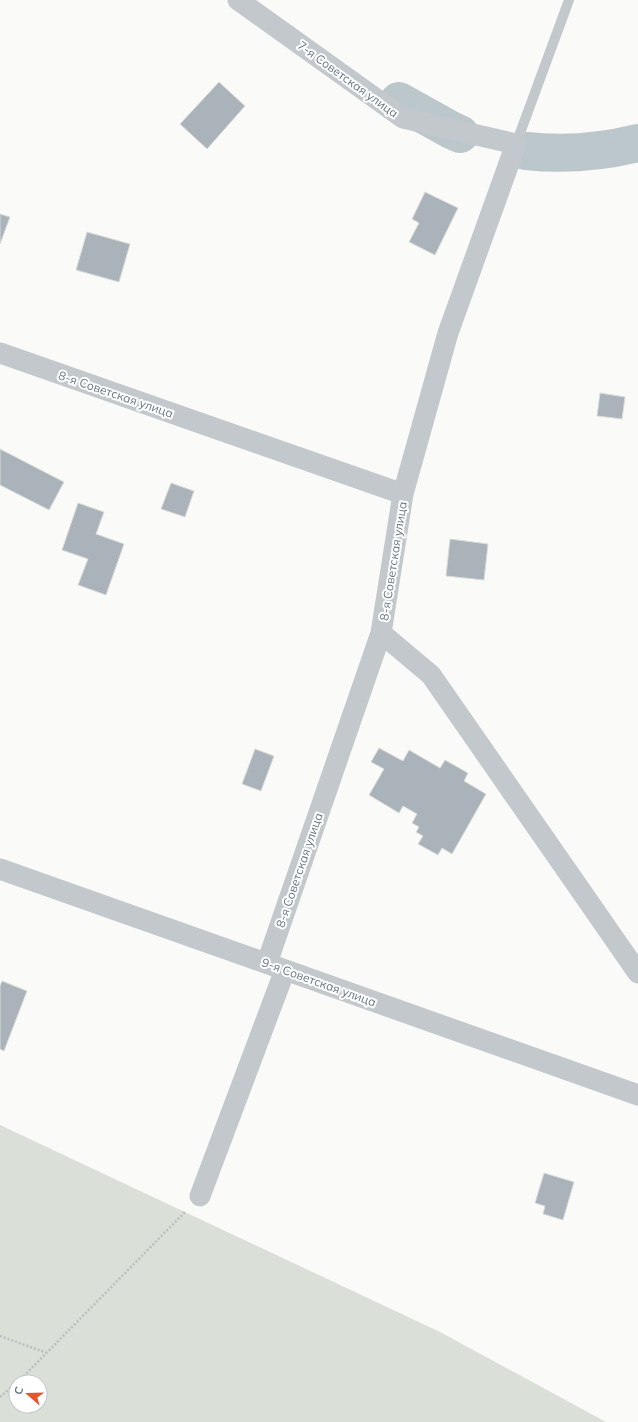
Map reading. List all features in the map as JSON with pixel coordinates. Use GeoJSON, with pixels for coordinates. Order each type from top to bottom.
{"type":"FeatureCollection","features":[{"type":"Feature","properties":{"kind":"street","name":"7-я Советская улица"},"geometry":{"type":"LineString","coordinates":[[238,0],[403,118],[516,144]]}},
{"type":"Feature","properties":{"kind":"street"},"geometry":{"type":"LineString","coordinates":[[403,494],[448,333],[516,144]]}},
{"type":"Feature","properties":{"kind":"street","name":"8-я Советская улица"},"geometry":{"type":"LineString","coordinates":[[0,353],[403,494],[381,633],[276,966],[200,1196]]}},
{"type":"Feature","properties":{"kind":"street"},"geometry":{"type":"LineString","coordinates":[[381,633],[431,675],[638,973]]}},
{"type":"Feature","properties":{"kind":"street","name":"9-я Советская улица"},"geometry":{"type":"LineString","coordinates":[[0,869],[638,1095]]}},
{"type":"Feature","properties":{"kind":"lane"},"geometry":{"type":"LineString","coordinates":[[516,144],[569,0]]}},
{"type":"Feature","properties":{"kind":"path"},"geometry":{"type":"LineString","coordinates":[[26,1374],[200,1196]]}},
{"type":"Feature","properties":{"kind":"path"},"geometry":{"type":"LineString","coordinates":[[0,1336],[47,1353]]}},
{"type":"Feature","properties":{"kind":"path"},"geometry":{"type":"LineString","coordinates":[[0,1397],[8,1390]]}},
{"type":"Feature","properties":{"kind":"shaded area"},"geometry":{"type":"Polygon","coordinates":[[[0,1125],[440,1332],[606,1422],[0,1422],[0,1125]]]}},
{"type":"Feature","properties":{"kind":"building"},"geometry":{"type":"Polygon","coordinates":[[[219,82],[245,106],[207,149],[180,124],[219,82]]]}},
{"type":"Feature","properties":{"kind":"building"},"geometry":{"type":"Polygon","coordinates":[[[425,192],[458,208],[435,255],[409,242],[419,223],[412,219],[425,192]]]}},
{"type":"Feature","properties":{"kind":"building"},"geometry":{"type":"Polygon","coordinates":[[[0,214],[10,217],[0,244],[0,214]]]}},
{"type":"Feature","properties":{"kind":"building"},"geometry":{"type":"Polygon","coordinates":[[[87,232],[130,244],[119,282],[76,270],[87,232]]]}},
{"type":"Feature","properties":{"kind":"building"},"geometry":{"type":"Polygon","coordinates":[[[600,393],[625,397],[622,419],[597,416],[600,393]]]}},
{"type":"Feature","properties":{"kind":"building"},"geometry":{"type":"Polygon","coordinates":[[[0,449],[64,482],[49,510],[0,485],[0,449]]]}},
{"type":"Feature","properties":{"kind":"building"},"geometry":{"type":"Polygon","coordinates":[[[171,483],[194,491],[185,517],[161,509],[171,483]]]}},
{"type":"Feature","properties":{"kind":"building"},"geometry":{"type":"Polygon","coordinates":[[[78,503],[104,512],[96,534],[124,544],[106,595],[78,585],[88,559],[62,550],[78,503]]]}},
{"type":"Feature","properties":{"kind":"building"},"geometry":{"type":"Polygon","coordinates":[[[450,539],[488,544],[484,580],[446,576],[450,539]]]}},
{"type":"Feature","properties":{"kind":"building"},"geometry":{"type":"Polygon","coordinates":[[[379,748],[403,761],[409,750],[440,768],[445,760],[468,773],[464,781],[486,794],[452,854],[442,848],[438,855],[418,844],[423,836],[416,832],[419,827],[412,823],[417,814],[403,806],[399,813],[369,795],[384,769],[371,762],[379,748]]]}},
{"type":"Feature","properties":{"kind":"building"},"geometry":{"type":"Polygon","coordinates":[[[255,749],[274,756],[261,791],[242,784],[255,749]]]}},
{"type":"Feature","properties":{"kind":"building"},"geometry":{"type":"Polygon","coordinates":[[[2,981],[27,991],[4,1051],[0,1049],[0,986],[2,981]]]}},
{"type":"Feature","properties":{"kind":"building"},"geometry":{"type":"Polygon","coordinates":[[[544,1173],[574,1182],[563,1220],[543,1214],[545,1206],[535,1203],[544,1173]]]}},
{"type":"Feature","properties":{"kind":"waterway"},"geometry":{"type":"LineString","coordinates":[[399,101],[460,134]]}},
{"type":"Feature","properties":{"kind":"waterway"},"geometry":{"type":"LineString","coordinates":[[526,151],[568,153],[611,149],[638,143]]}}]}
